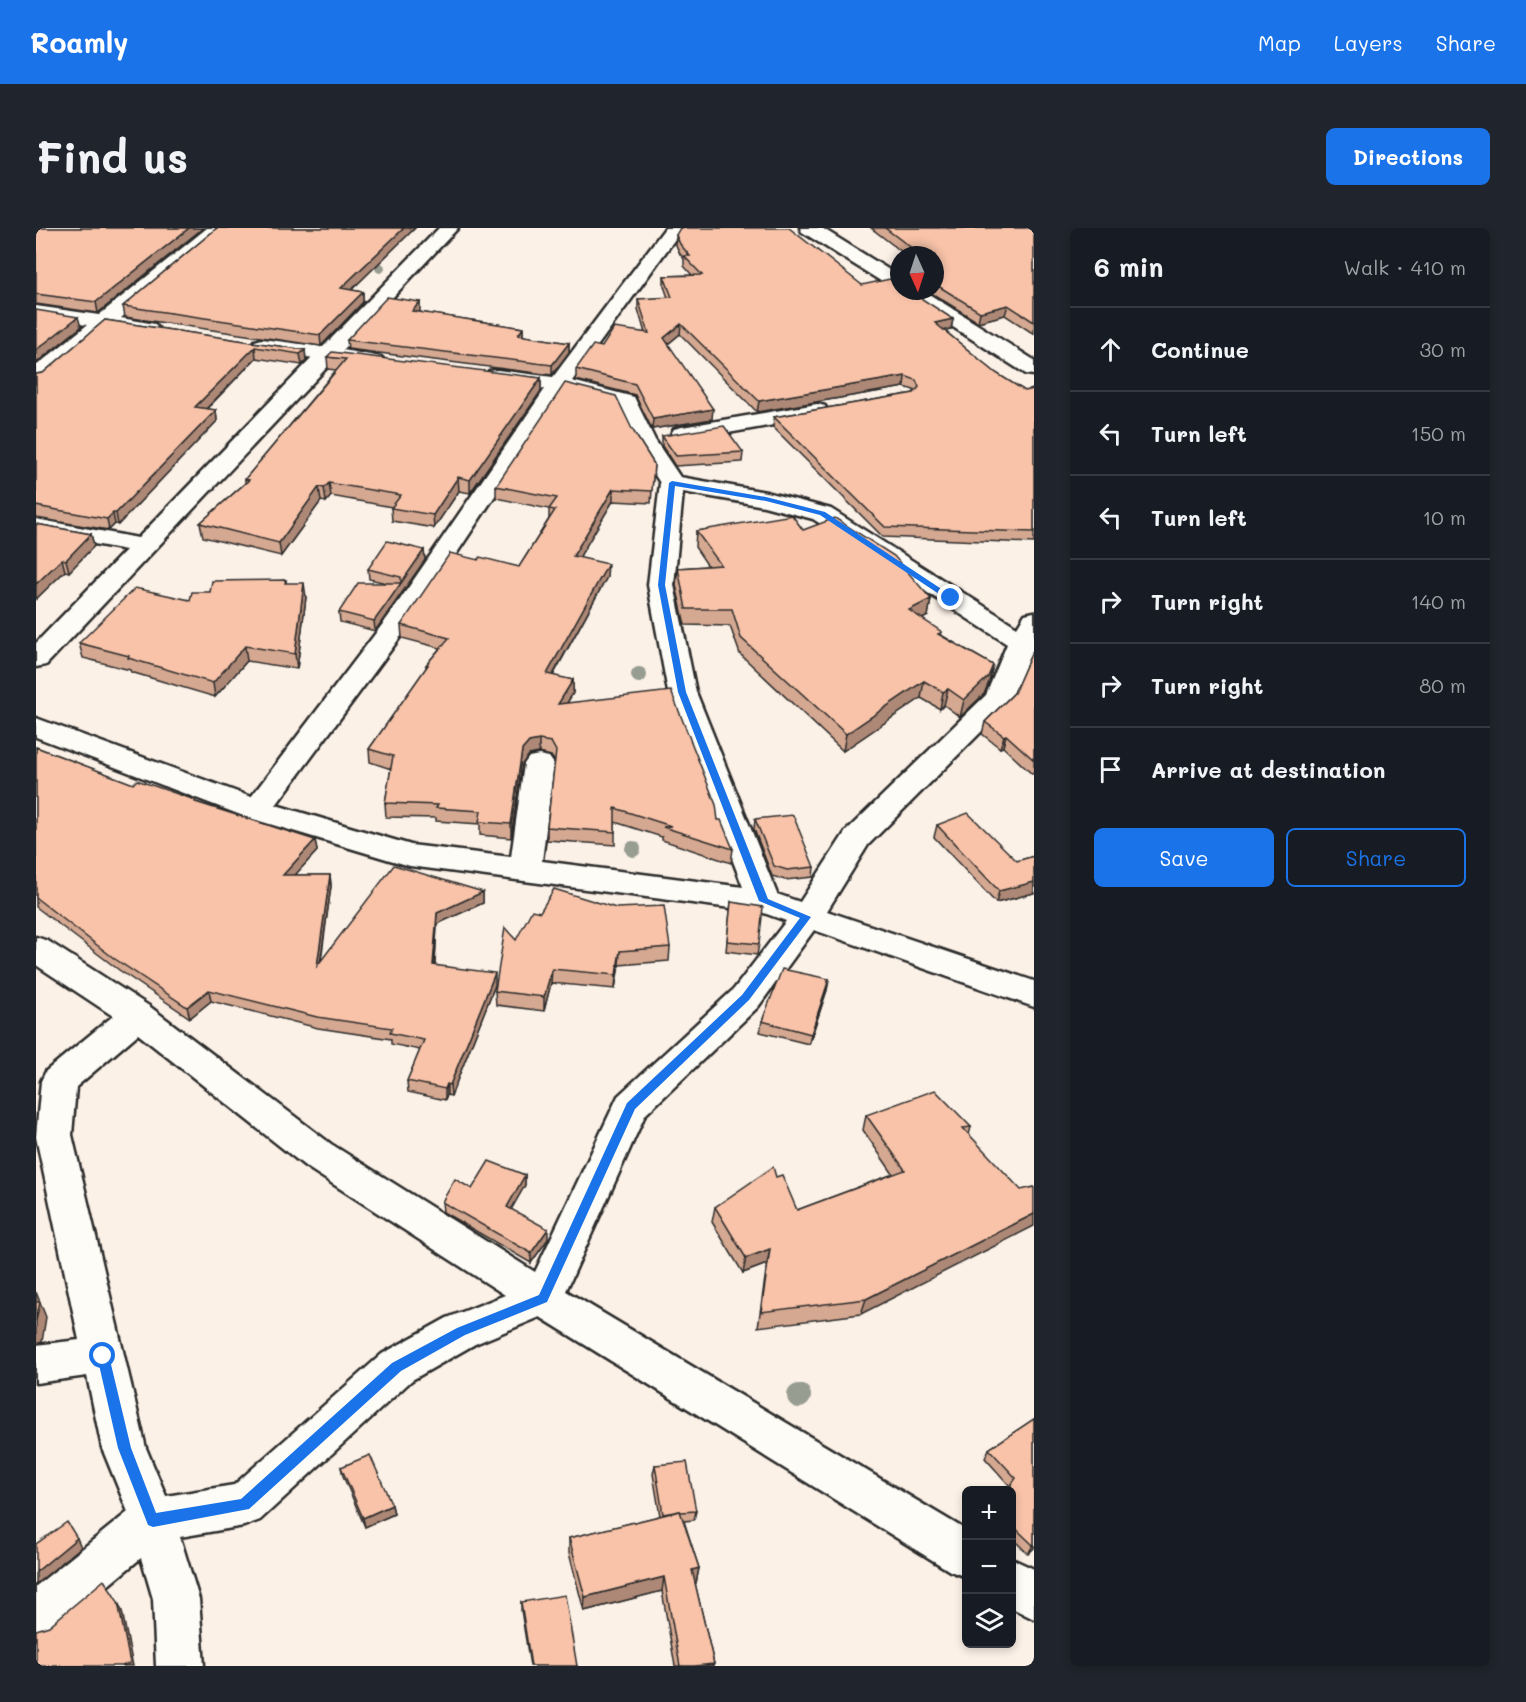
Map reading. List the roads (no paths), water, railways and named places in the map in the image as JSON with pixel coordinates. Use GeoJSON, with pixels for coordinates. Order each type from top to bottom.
{"type":"FeatureCollection","features":[{"type":"Feature","properties":{"kind":"street"},"geometry":{"type":"LineString","coordinates":[[36,377],[218,228]]}},
{"type":"Feature","properties":{"kind":"street"},"geometry":{"type":"LineString","coordinates":[[36,658],[449,228]]}},
{"type":"Feature","properties":{"kind":"street"},"geometry":{"type":"LineString","coordinates":[[257,810],[398,622],[559,384],[674,228]]}},
{"type":"Feature","properties":{"kind":"street"},"geometry":{"type":"LineString","coordinates":[[809,228],[890,278]]}},
{"type":"Feature","properties":{"kind":"street"},"geometry":{"type":"LineString","coordinates":[[923,300],[1034,369]]}},
{"type":"Feature","properties":{"kind":"street"},"geometry":{"type":"LineString","coordinates":[[36,312],[162,330]]}},
{"type":"Feature","properties":{"kind":"street"},"geometry":{"type":"LineString","coordinates":[[244,342],[396,364]]}},
{"type":"Feature","properties":{"kind":"street"},"geometry":{"type":"LineString","coordinates":[[478,374],[559,384],[626,402],[644,440],[672,483],[661,585],[682,692],[764,901]]}},
{"type":"Feature","properties":{"kind":"street"},"geometry":{"type":"LineString","coordinates":[[644,440],[833,408]]}},
{"type":"Feature","properties":{"kind":"street"},"geometry":{"type":"LineString","coordinates":[[36,1616],[153,1520],[244,1505],[397,1367],[461,1331],[543,1298],[631,1106],[746,998],[807,917],[857,838],[999,698],[1030,638],[822,514],[766,499],[672,483]]}},
{"type":"Feature","properties":{"kind":"street"},"geometry":{"type":"LineString","coordinates":[[36,526],[143,546]]}},
{"type":"Feature","properties":{"kind":"street"},"geometry":{"type":"LineString","coordinates":[[36,727],[257,810],[410,855],[764,901],[1034,994]]}},
{"type":"Feature","properties":{"kind":"street"},"geometry":{"type":"LineString","coordinates":[[525,871],[538,764]]}},
{"type":"Feature","properties":{"kind":"street"},"geometry":{"type":"LineString","coordinates":[[36,949],[137,1015],[318,1155],[543,1298],[962,1553]]}},
{"type":"Feature","properties":{"kind":"street"},"geometry":{"type":"LineString","coordinates":[[137,1015],[59,1081],[54,1135],[124,1448],[153,1520],[176,1599],[180,1666]]}},
{"type":"Feature","properties":{"kind":"street"},"geometry":{"type":"LineString","coordinates":[[36,1364],[103,1356]]}},
{"type":"Feature","properties":{"kind":"street"},"geometry":{"type":"LineString","coordinates":[[1016,1585],[1034,1596]]}}]}
